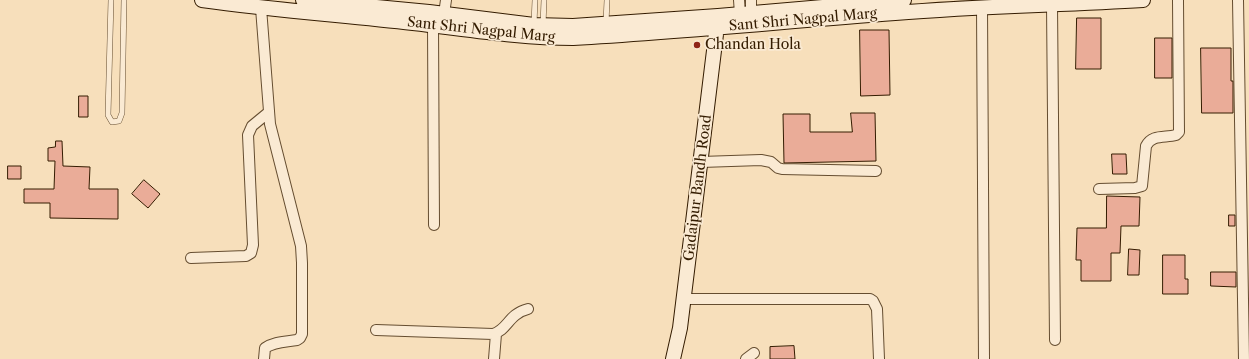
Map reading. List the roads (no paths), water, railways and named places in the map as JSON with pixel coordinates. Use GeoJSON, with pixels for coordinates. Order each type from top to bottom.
{"type":"FeatureCollection","features":[{"type":"Feature","properties":{"kind":"main road","name":"Sant Shri Nagpal Marg"},"geometry":{"type":"LineString","coordinates":[[202,0],[261,8],[535,37],[573,38],[718,22],[747,9],[904,0]]}},
{"type":"Feature","properties":{"kind":"main road","name":"Sant Shri Nagpal Marg"},"geometry":{"type":"LineString","coordinates":[[303,0],[357,2],[539,25],[573,26],[718,22],[982,7],[1143,0]]}},
{"type":"Feature","properties":{"kind":"main road","name":"Gadaipur Bandh Road"},"geometry":{"type":"LineString","coordinates":[[673,359],[680,328],[718,22]]}},
{"type":"Feature","properties":{"kind":"street"},"geometry":{"type":"LineString","coordinates":[[444,14],[446,0]]}},
{"type":"Feature","properties":{"kind":"street"},"geometry":{"type":"LineString","coordinates":[[739,0],[747,9]]}},
{"type":"Feature","properties":{"kind":"street"},"geometry":{"type":"LineString","coordinates":[[1099,189],[1135,188],[1142,186],[1146,146],[1148,142],[1154,138],[1176,135],[1179,132],[1178,0]]}},
{"type":"Feature","properties":{"kind":"street"},"geometry":{"type":"LineString","coordinates":[[1238,0],[1244,359]]}},
{"type":"Feature","properties":{"kind":"street"},"geometry":{"type":"LineString","coordinates":[[1052,5],[1055,340]]}},
{"type":"Feature","properties":{"kind":"street"},"geometry":{"type":"LineString","coordinates":[[982,7],[984,359]]}},
{"type":"Feature","properties":{"kind":"street"},"geometry":{"type":"LineString","coordinates":[[261,8],[270,124],[301,246],[302,263],[302,334],[297,340],[270,345],[265,348],[264,359]]}},
{"type":"Feature","properties":{"kind":"street"},"geometry":{"type":"LineString","coordinates":[[433,25],[434,225]]}},
{"type":"Feature","properties":{"kind":"street"},"geometry":{"type":"LineString","coordinates":[[191,258],[246,256],[251,253],[253,245],[248,135],[252,126],[269,112]]}},
{"type":"Feature","properties":{"kind":"street"},"geometry":{"type":"LineString","coordinates":[[701,162],[752,160],[771,162],[778,168],[782,169],[876,171]]}},
{"type":"Feature","properties":{"kind":"street"},"geometry":{"type":"LineString","coordinates":[[683,299],[870,299],[873,301],[877,309],[879,359]]}},
{"type":"Feature","properties":{"kind":"street"},"geometry":{"type":"LineString","coordinates":[[376,330],[496,334],[501,331],[513,316],[528,309]]}},
{"type":"Feature","properties":{"kind":"street"},"geometry":{"type":"LineString","coordinates":[[494,359],[496,334]]}},
{"type":"Feature","properties":{"kind":"lane"},"geometry":{"type":"LineString","coordinates":[[111,0],[108,115],[112,122],[119,121],[122,114],[124,0]]}},
{"type":"Feature","properties":{"kind":"lane"},"geometry":{"type":"LineString","coordinates":[[535,0],[539,25]]}},
{"type":"Feature","properties":{"kind":"lane"},"geometry":{"type":"LineString","coordinates":[[539,25],[544,0]]}},
{"type":"Feature","properties":{"kind":"lane"},"geometry":{"type":"LineString","coordinates":[[606,24],[607,0]]}},
{"type":"Feature","properties":{"kind":"place","name":"Chandan Hola"},"geometry":{"type":"Point","coordinates":[697,45]}}]}
